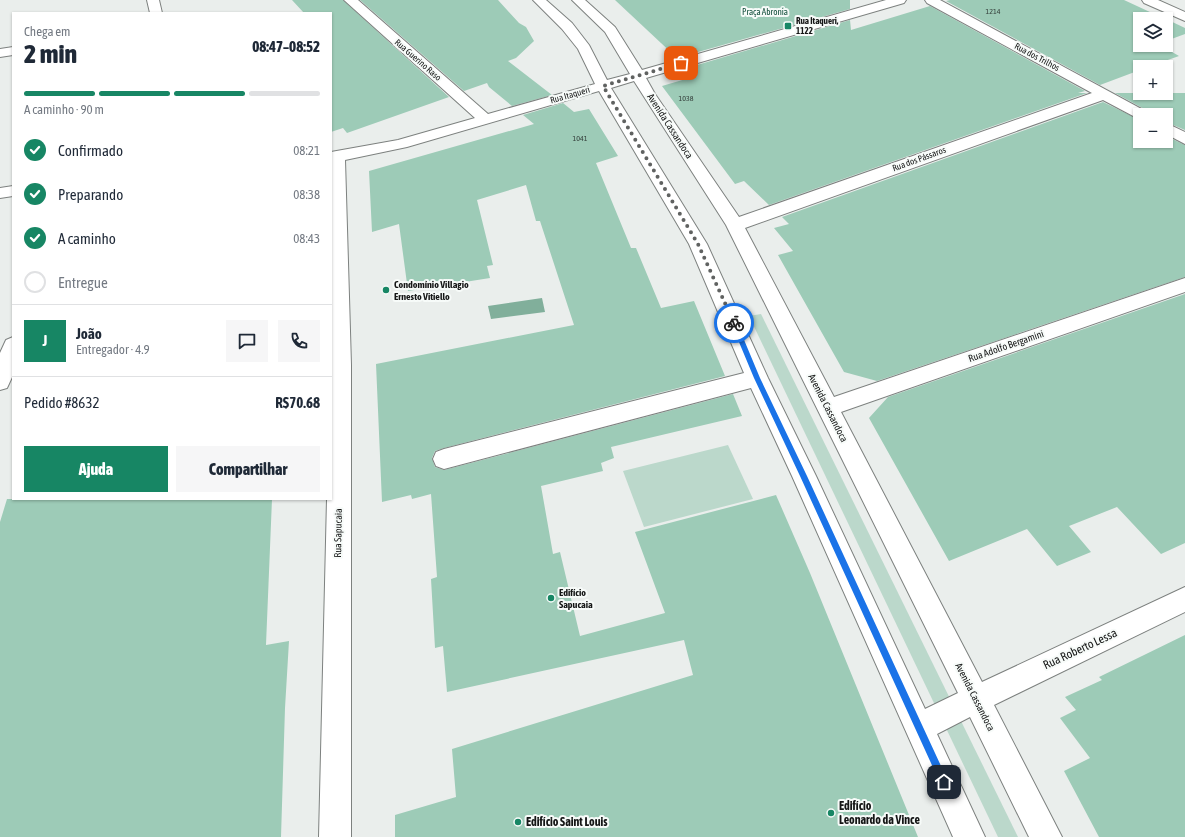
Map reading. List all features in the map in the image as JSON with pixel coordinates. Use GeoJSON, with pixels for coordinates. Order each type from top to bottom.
{"type":"FeatureCollection","features":[{"type":"Feature","properties":{"kind":"street"},"geometry":{"type":"LineString","coordinates":[[153,0],[156,12]]}},
{"type":"Feature","properties":{"kind":"street","name":"Rua Guerino Raso"},"geometry":{"type":"LineString","coordinates":[[350,0],[486,120]]}},
{"type":"Feature","properties":{"kind":"street"},"geometry":{"type":"LineString","coordinates":[[539,0],[567,26],[584,48],[603,86],[698,244],[757,378],[804,476],[969,837]]}},
{"type":"Feature","properties":{"kind":"street","name":"Avenida Cassandoca"},"geometry":{"type":"LineString","coordinates":[[578,0],[610,30],[627,56],[637,76],[734,225],[1046,837]]}},
{"type":"Feature","properties":{"kind":"street","name":"Rua Itaqueri"},"geometry":{"type":"LineString","coordinates":[[334,156],[401,144],[900,0]]}},
{"type":"Feature","properties":{"kind":"street","name":"Rua dos Trilhos"},"geometry":{"type":"LineString","coordinates":[[931,0],[1133,110]]}},
{"type":"Feature","properties":{"kind":"street"},"geometry":{"type":"LineString","coordinates":[[1148,0],[1185,17]]}},
{"type":"Feature","properties":{"kind":"street"},"geometry":{"type":"LineString","coordinates":[[0,52],[12,51]]}},
{"type":"Feature","properties":{"kind":"street","name":"Rua dos Pássaros"},"geometry":{"type":"LineString","coordinates":[[734,225],[1104,94]]}},
{"type":"Feature","properties":{"kind":"street"},"geometry":{"type":"LineString","coordinates":[[1173,132],[1185,138]]}},
{"type":"Feature","properties":{"kind":"street","name":"Rua Sapucaia"},"geometry":{"type":"LineString","coordinates":[[334,156],[341,365],[335,837]]}},
{"type":"Feature","properties":{"kind":"street"},"geometry":{"type":"LineString","coordinates":[[0,193],[12,191]]}},
{"type":"Feature","properties":{"kind":"street","name":"Rua Adolfo Bergamini"},"geometry":{"type":"LineString","coordinates":[[828,408],[1185,285]]}},
{"type":"Feature","properties":{"kind":"street"},"geometry":{"type":"LineString","coordinates":[[0,382],[12,348]]}},
{"type":"Feature","properties":{"kind":"street"},"geometry":{"type":"LineString","coordinates":[[444,459],[757,378]]}},
{"type":"Feature","properties":{"kind":"street","name":"Rua Roberto Lessa"},"geometry":{"type":"LineString","coordinates":[[919,727],[1185,599]]}},
{"type":"Feature","properties":{"kind":"shaded area"},"geometry":{"type":"Polygon","coordinates":[[[542,298],[545,312],[491,319],[488,306],[542,298]]]}},
{"type":"Feature","properties":{"kind":"shaded area"},"geometry":{"type":"Polygon","coordinates":[[[761,314],[1018,837],[998,837],[749,316],[761,314]]]}},
{"type":"Feature","properties":{"kind":"shaded area"},"geometry":{"type":"Polygon","coordinates":[[[728,445],[753,499],[644,527],[623,471],[728,445]]]}},
{"type":"Feature","properties":{"kind":"building"},"geometry":{"type":"Polygon","coordinates":[[[292,0],[343,0],[449,97],[347,133],[343,128],[332,132],[332,12],[303,12],[292,0]]]}},
{"type":"Feature","properties":{"kind":"building"},"geometry":{"type":"Polygon","coordinates":[[[360,0],[498,0],[519,23],[526,27],[534,41],[516,58],[508,61],[552,95],[512,106],[489,87],[487,83],[464,91],[360,0]]]}},
{"type":"Feature","properties":{"kind":"building"},"geometry":{"type":"Polygon","coordinates":[[[615,0],[850,0],[850,9],[677,58],[615,0]]]}},
{"type":"Feature","properties":{"kind":"building"},"geometry":{"type":"Polygon","coordinates":[[[1124,0],[1150,12],[1133,12],[1133,52],[1172,52],[1179,56],[1168,60],[1133,60],[1133,73],[1100,85],[946,1],[1124,0]]]}},
{"type":"Feature","properties":{"kind":"building"},"geometry":{"type":"Polygon","coordinates":[[[930,6],[1085,91],[1078,93],[1087,93],[769,205],[744,181],[735,184],[662,86],[696,76],[687,68],[850,20],[851,30],[930,6]]]}},
{"type":"Feature","properties":{"kind":"building"},"geometry":{"type":"Polygon","coordinates":[[[1173,22],[1185,28],[1185,34],[1173,38],[1173,22]]]}},
{"type":"Feature","properties":{"kind":"building"},"geometry":{"type":"Polygon","coordinates":[[[1115,93],[1133,93],[1133,100],[1173,100],[1173,93],[1185,93],[1185,130],[1173,125],[1173,108],[1142,108],[1115,93]]]}},
{"type":"Feature","properties":{"kind":"building"},"geometry":{"type":"Polygon","coordinates":[[[1103,102],[1133,117],[1133,148],[1173,148],[1173,139],[1185,145],[1185,277],[877,381],[844,372],[778,255],[793,251],[774,228],[789,224],[782,217],[1103,102]]]}},
{"type":"Feature","properties":{"kind":"building"},"geometry":{"type":"Polygon","coordinates":[[[563,103],[574,112],[589,109],[618,156],[596,163],[631,248],[636,248],[661,308],[694,301],[725,376],[444,448],[435,451],[432,458],[435,467],[444,470],[733,394],[742,416],[611,447],[614,458],[601,463],[603,471],[541,486],[553,554],[560,552],[580,636],[665,613],[635,532],[776,495],[810,573],[918,837],[395,837],[395,815],[456,797],[452,749],[693,675],[684,640],[447,692],[443,646],[435,648],[431,579],[437,577],[431,494],[412,499],[411,495],[382,502],[376,364],[574,325],[540,221],[536,221],[526,185],[477,200],[493,265],[487,266],[490,278],[408,291],[399,224],[372,232],[369,171],[534,124],[523,115],[563,103]]]}},
{"type":"Feature","properties":{"kind":"building"},"geometry":{"type":"Polygon","coordinates":[[[1185,294],[1185,543],[1161,554],[1117,507],[1069,526],[1091,552],[1057,566],[1027,529],[949,561],[869,418],[888,397],[1185,294]]]}},
{"type":"Feature","properties":{"kind":"building"},"geometry":{"type":"Polygon","coordinates":[[[7,499],[272,500],[266,645],[289,641],[285,708],[281,837],[0,837],[0,522],[7,499]]]}},
{"type":"Feature","properties":{"kind":"building"},"geometry":{"type":"Polygon","coordinates":[[[1185,635],[1185,837],[1099,837],[1064,771],[1090,758],[1060,718],[1076,710],[1065,697],[1102,680],[1099,677],[1185,635]]]}},
{"type":"Feature","properties":{"kind":"way so far"},"geometry":{"type":"LineString","coordinates":[[681,63],[603,86],[698,244],[734,323]]}},
{"type":"Feature","properties":{"kind":"place","name":"Rua Itaqueri, 1122"},"geometry":{"type":"Point","coordinates":[788,26]}},
{"type":"Feature","properties":{"kind":"place","name":"Condomínio Villagio Ernesto Vitiello"},"geometry":{"type":"Point","coordinates":[386,290]}},
{"type":"Feature","properties":{"kind":"place","name":"Edifício Sapucaia"},"geometry":{"type":"Point","coordinates":[551,598]}},
{"type":"Feature","properties":{"kind":"place","name":"Edifício Leonardo da Vince"},"geometry":{"type":"Point","coordinates":[831,813]}},
{"type":"Feature","properties":{"kind":"place","name":"Edifício Saint Louis"},"geometry":{"type":"Point","coordinates":[518,822]}},
{"type":"Feature","properties":{"kind":"route"},"geometry":{"type":"LineString","coordinates":[[734,323],[757,378],[804,476],[944,782]]}},
{"type":"Feature","properties":{"kind":"park label","name":"Praça Abronia"},"geometry":{"type":"Point","coordinates":[765,12]}}]}
